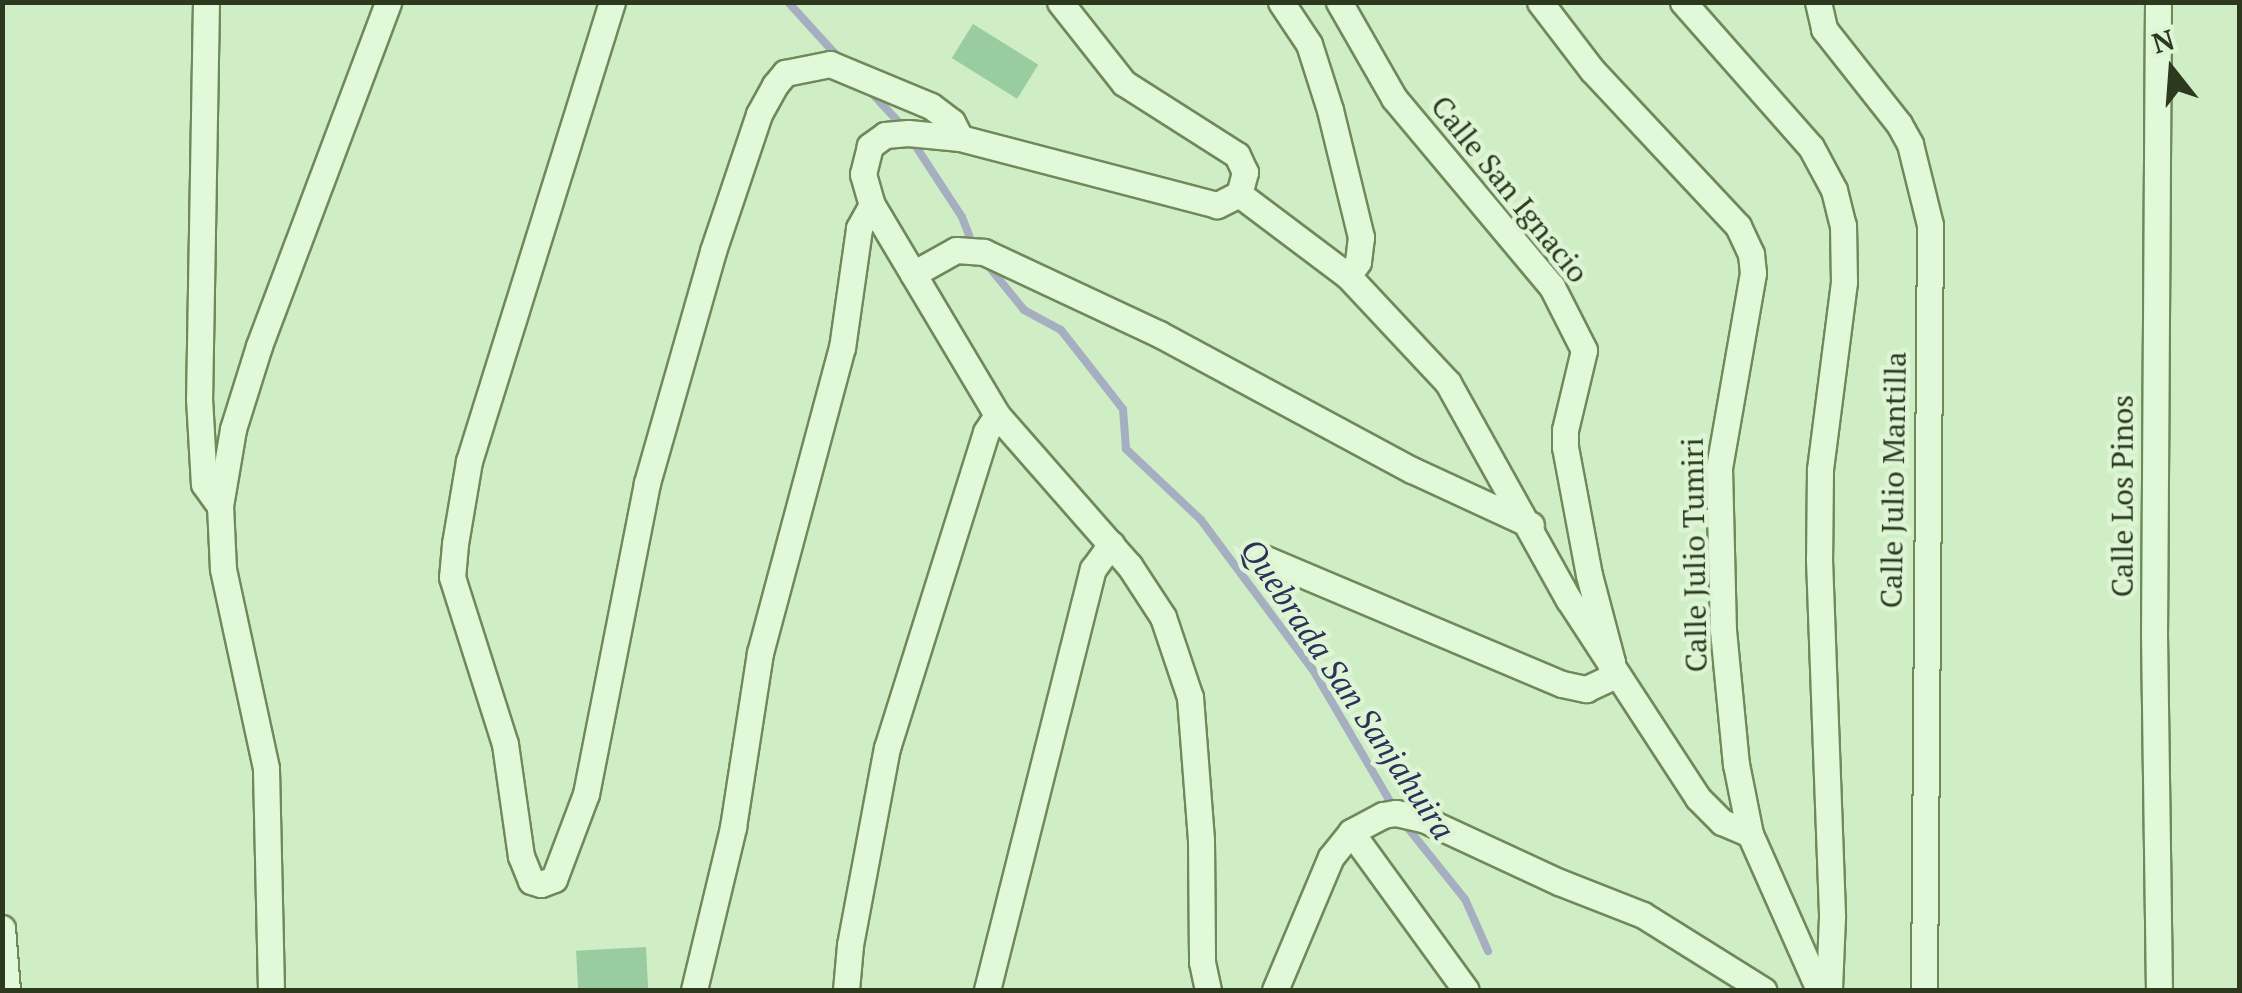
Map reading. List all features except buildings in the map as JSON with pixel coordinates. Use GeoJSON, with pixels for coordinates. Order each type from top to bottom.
{"type":"FeatureCollection","features":[{"type":"Feature","properties":{"kind":"street"},"geometry":{"type":"LineString","coordinates":[[206,2],[199,398],[204,484],[220,506]]}},
{"type":"Feature","properties":{"kind":"street"},"geometry":{"type":"LineString","coordinates":[[270,990],[266,768],[223,569],[220,506],[233,429],[259,346],[388,2]]}},
{"type":"Feature","properties":{"kind":"street"},"geometry":{"type":"LineString","coordinates":[[612,2],[468,462],[455,544],[452,577],[505,744],[520,856],[531,881],[542,884],[554,879],[586,794],[647,483],[713,251],[759,114],[775,85],[785,73],[830,64],[931,106],[952,122],[960,138]]}},
{"type":"Feature","properties":{"kind":"street"},"geometry":{"type":"LineString","coordinates":[[1060,2],[1124,84],[1237,155],[1246,172],[1239,194],[1216,205],[960,138],[885,135],[870,146],[863,174],[872,205],[997,415],[1111,544],[1163,617],[1190,697],[1201,841],[1202,962],[1208,990]]}},
{"type":"Feature","properties":{"kind":"street"},"geometry":{"type":"LineString","coordinates":[[1281,2],[1309,44],[1330,110],[1361,237],[1358,262],[1348,276]]}},
{"type":"Feature","properties":{"kind":"street","name":"Calle San Ignacio"},"geometry":{"type":"LineString","coordinates":[[1339,2],[1394,98],[1552,287],[1584,350],[1584,365],[1564,430],[1565,447],[1612,662]]}},
{"type":"Feature","properties":{"kind":"street","name":"Calle Julio Tumiri"},"geometry":{"type":"LineString","coordinates":[[1540,2],[1592,70],[1738,226],[1752,254],[1753,273],[1718,468],[1723,630],[1736,764],[1750,834],[1818,990]]}},
{"type":"Feature","properties":{"kind":"street"},"geometry":{"type":"LineString","coordinates":[[1684,2],[1811,148],[1834,190],[1843,224],[1844,282],[1828,391],[1820,506],[1832,918],[1828,990]]}},
{"type":"Feature","properties":{"kind":"street","name":"Calle Julio Mantilla"},"geometry":{"type":"LineString","coordinates":[[1818,2],[1824,29],[1899,124],[1910,144],[1930,225],[1924,478],[1924,990]]}},
{"type":"Feature","properties":{"kind":"street","name":"Calle Los Pinos"},"geometry":{"type":"LineString","coordinates":[[2158,2],[2154,634],[2159,990]]}},
{"type":"Feature","properties":{"kind":"street"},"geometry":{"type":"LineString","coordinates":[[1239,194],[1348,276],[1448,383],[1531,525],[1569,600],[1698,798],[1722,822],[1750,834]]}},
{"type":"Feature","properties":{"kind":"street"},"geometry":{"type":"LineString","coordinates":[[694,990],[733,827],[760,652],[842,348],[859,228],[872,205]]}},
{"type":"Feature","properties":{"kind":"street"},"geometry":{"type":"LineString","coordinates":[[913,274],[956,250],[984,252],[1159,334],[1412,470],[1531,525]]}},
{"type":"Feature","properties":{"kind":"street"},"geometry":{"type":"LineString","coordinates":[[846,990],[850,946],[887,748],[986,432],[997,415]]}},
{"type":"Feature","properties":{"kind":"street"},"geometry":{"type":"LineString","coordinates":[[986,990],[1093,569],[1111,544]]}},
{"type":"Feature","properties":{"kind":"street"},"geometry":{"type":"LineString","coordinates":[[1254,554],[1562,684],[1586,690],[1601,685],[1610,678],[1612,662]]}},
{"type":"Feature","properties":{"kind":"street"},"geometry":{"type":"LineString","coordinates":[[1275,990],[1331,857],[1351,832],[1383,815],[1423,819],[1558,882],[1643,915],[1763,990]]}},
{"type":"Feature","properties":{"kind":"street"},"geometry":{"type":"LineString","coordinates":[[1351,832],[1466,990]]}},
{"type":"Feature","properties":{"kind":"street"},"geometry":{"type":"LineString","coordinates":[[2,928],[6,990]]}},
{"type":"Feature","properties":{"kind":"green space"},"geometry":{"type":"Polygon","coordinates":[[[973,24],[1038,65],[1017,99],[952,58],[973,24]]]}},
{"type":"Feature","properties":{"kind":"green space"},"geometry":{"type":"Polygon","coordinates":[[[646,947],[648,990],[578,990],[576,951],[646,947]]]}},
{"type":"Feature","properties":{"kind":"waterway","name":"Quebrada San Sanjahuira"},"geometry":{"type":"LineString","coordinates":[[788,2],[839,58]]}},
{"type":"Feature","properties":{"kind":"waterway","name":"Quebrada San Sanjahuira"},"geometry":{"type":"LineString","coordinates":[[869,90],[903,127]]}},
{"type":"Feature","properties":{"kind":"waterway","name":"Quebrada San Sanjahuira"},"geometry":{"type":"LineString","coordinates":[[911,139],[962,217],[974,248]]}},
{"type":"Feature","properties":{"kind":"waterway","name":"Quebrada San Sanjahuira"},"geometry":{"type":"LineString","coordinates":[[986,263],[1024,310],[1061,330],[1123,409],[1126,449],[1201,520],[1313,670],[1395,810]]}},
{"type":"Feature","properties":{"kind":"waterway","name":"Quebrada San Sanjahuira"},"geometry":{"type":"LineString","coordinates":[[1403,822],[1465,899],[1488,951]]}}]}
